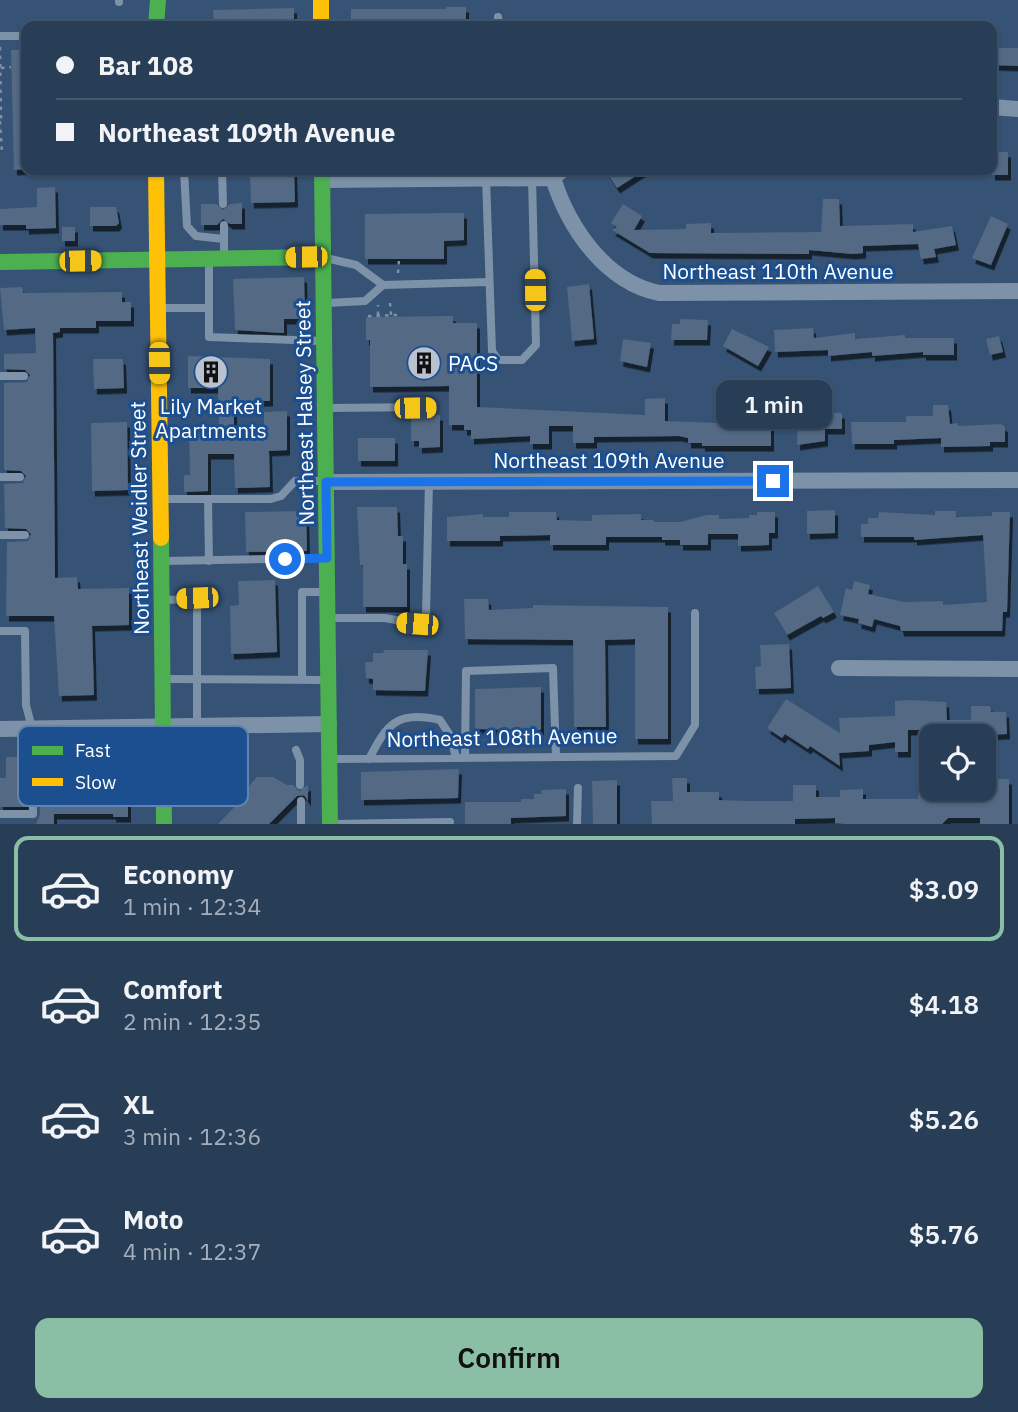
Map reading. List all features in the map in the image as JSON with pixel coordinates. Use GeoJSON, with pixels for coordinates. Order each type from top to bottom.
{"type":"FeatureCollection","features":[{"type":"Feature","properties":{"kind":"main road"},"geometry":{"type":"LineString","coordinates":[[156,21],[158,0]]}},
{"type":"Feature","properties":{"kind":"main road"},"geometry":{"type":"LineString","coordinates":[[321,0],[321,21]]}},
{"type":"Feature","properties":{"kind":"main road","name":"Northeast Weidler Street"},"geometry":{"type":"LineString","coordinates":[[156,175],[163,724]]}},
{"type":"Feature","properties":{"kind":"main road","name":"Northeast Halsey Street"},"geometry":{"type":"LineString","coordinates":[[323,175],[330,824]]}},
{"type":"Feature","properties":{"kind":"main road"},"geometry":{"type":"LineString","coordinates":[[0,262],[323,257]]}},
{"type":"Feature","properties":{"kind":"main road","name":"Northeast Weidler Street"},"geometry":{"type":"LineString","coordinates":[[164,806],[164,824]]}},
{"type":"Feature","properties":{"kind":"street"},"geometry":{"type":"LineString","coordinates":[[997,107],[1018,109]]}},
{"type":"Feature","properties":{"kind":"street"},"geometry":{"type":"LineString","coordinates":[[422,175],[486,178],[501,175]]}},
{"type":"Feature","properties":{"kind":"street"},"geometry":{"type":"LineString","coordinates":[[512,175],[532,178],[552,175]]}},
{"type":"Feature","properties":{"kind":"street","name":"Northeast 110th Avenue"},"geometry":{"type":"LineString","coordinates":[[558,175],[563,202],[594,253],[615,275],[636,288],[659,293],[1018,291]]}},
{"type":"Feature","properties":{"kind":"street","name":"Northeast 109th Avenue"},"geometry":{"type":"LineString","coordinates":[[326,482],[1018,480]]}},
{"type":"Feature","properties":{"kind":"street"},"geometry":{"type":"LineString","coordinates":[[839,668],[1018,669]]}},
{"type":"Feature","properties":{"kind":"street"},"geometry":{"type":"LineString","coordinates":[[98,726],[329,724]]}},
{"type":"Feature","properties":{"kind":"street"},"geometry":{"type":"LineString","coordinates":[[0,729],[18,728]]}},
{"type":"Feature","properties":{"kind":"lane"},"geometry":{"type":"LineString","coordinates":[[0,36],[21,36]]}},
{"type":"Feature","properties":{"kind":"lane"},"geometry":{"type":"LineString","coordinates":[[184,175],[187,226],[191,233],[224,239]]}},
{"type":"Feature","properties":{"kind":"lane"},"geometry":{"type":"LineString","coordinates":[[222,175],[223,204]]}},
{"type":"Feature","properties":{"kind":"lane"},"geometry":{"type":"LineString","coordinates":[[486,178],[492,351],[498,360],[522,360],[536,345],[532,178]]}},
{"type":"Feature","properties":{"kind":"lane"},"geometry":{"type":"LineString","coordinates":[[223,225],[224,239],[217,259],[209,308],[209,337],[325,341]]}},
{"type":"Feature","properties":{"kind":"lane"},"geometry":{"type":"LineString","coordinates":[[323,257],[356,265],[383,285],[488,282]]}},
{"type":"Feature","properties":{"kind":"lane"},"geometry":{"type":"LineString","coordinates":[[324,303],[365,301],[383,285]]}},
{"type":"Feature","properties":{"kind":"lane"},"geometry":{"type":"LineString","coordinates":[[158,308],[209,308]]}},
{"type":"Feature","properties":{"kind":"lane"},"geometry":{"type":"LineString","coordinates":[[0,376],[24,376]]}},
{"type":"Feature","properties":{"kind":"lane"},"geometry":{"type":"LineString","coordinates":[[325,408],[432,407]]}},
{"type":"Feature","properties":{"kind":"lane"},"geometry":{"type":"LineString","coordinates":[[0,477],[20,477]]}},
{"type":"Feature","properties":{"kind":"lane"},"geometry":{"type":"LineString","coordinates":[[160,499],[271,499],[281,496],[295,481],[326,482]]}},
{"type":"Feature","properties":{"kind":"lane"},"geometry":{"type":"LineString","coordinates":[[327,618],[385,618],[417,624],[426,616],[429,481]]}},
{"type":"Feature","properties":{"kind":"lane"},"geometry":{"type":"LineString","coordinates":[[208,499],[208,561]]}},
{"type":"Feature","properties":{"kind":"lane"},"geometry":{"type":"LineString","coordinates":[[0,535],[25,536]]}},
{"type":"Feature","properties":{"kind":"lane"},"geometry":{"type":"LineString","coordinates":[[161,561],[327,558]]}},
{"type":"Feature","properties":{"kind":"lane"},"geometry":{"type":"LineString","coordinates":[[302,680],[302,592],[327,592]]}},
{"type":"Feature","properties":{"kind":"lane"},"geometry":{"type":"LineString","coordinates":[[161,600],[197,598],[197,725]]}},
{"type":"Feature","properties":{"kind":"lane","name":"Northeast 108th Avenue"},"geometry":{"type":"LineString","coordinates":[[329,760],[677,756],[695,725],[695,613]]}},
{"type":"Feature","properties":{"kind":"lane"},"geometry":{"type":"LineString","coordinates":[[0,631],[25,631],[26,705],[31,726]]}},
{"type":"Feature","properties":{"kind":"lane"},"geometry":{"type":"LineString","coordinates":[[461,758],[466,671],[554,668],[555,757]]}},
{"type":"Feature","properties":{"kind":"lane"},"geometry":{"type":"LineString","coordinates":[[162,679],[328,680]]}},
{"type":"Feature","properties":{"kind":"lane"},"geometry":{"type":"LineString","coordinates":[[369,759],[384,729],[398,720],[410,719],[440,720],[461,758]]}},
{"type":"Feature","properties":{"kind":"lane"},"geometry":{"type":"LineString","coordinates":[[296,750],[300,760],[300,785]]}},
{"type":"Feature","properties":{"kind":"lane"},"geometry":{"type":"LineString","coordinates":[[578,788],[578,824]]}},
{"type":"Feature","properties":{"kind":"lane"},"geometry":{"type":"LineString","coordinates":[[301,801],[301,824]]}},
{"type":"Feature","properties":{"kind":"lane"},"geometry":{"type":"LineString","coordinates":[[0,814],[33,814],[33,806]]}},
{"type":"Feature","properties":{"kind":"lane"},"geometry":{"type":"LineString","coordinates":[[330,824],[450,822]]}},
{"type":"Feature","properties":{"kind":"path"},"geometry":{"type":"LineString","coordinates":[[0,47],[2,152]]}},
{"type":"Feature","properties":{"kind":"path"},"geometry":{"type":"LineString","coordinates":[[1,68],[11,67]]}},
{"type":"Feature","properties":{"kind":"path"},"geometry":{"type":"LineString","coordinates":[[390,303],[391,315]]}},
{"type":"Feature","properties":{"kind":"path"},"geometry":{"type":"LineString","coordinates":[[368,316],[397,315]]}},
{"type":"Feature","properties":{"kind":"building"},"geometry":{"type":"Polygon","coordinates":[[[466,7],[466,21],[351,21],[351,9],[466,7]]]}},
{"type":"Feature","properties":{"kind":"building"},"geometry":{"type":"Polygon","coordinates":[[[294,8],[294,21],[214,21],[213,10],[294,8]]]}},
{"type":"Feature","properties":{"kind":"building"},"geometry":{"type":"Polygon","coordinates":[[[997,48],[1018,48],[1018,66],[997,65],[997,48]]]}},
{"type":"Feature","properties":{"kind":"building"},"geometry":{"type":"Polygon","coordinates":[[[11,50],[21,50],[21,169],[14,170],[11,50]]]}},
{"type":"Feature","properties":{"kind":"building"},"geometry":{"type":"Polygon","coordinates":[[[997,152],[1008,152],[1008,175],[997,175],[997,152]]]}},
{"type":"Feature","properties":{"kind":"building"},"geometry":{"type":"Polygon","coordinates":[[[250,175],[294,175],[295,202],[251,203],[250,175]]]}},
{"type":"Feature","properties":{"kind":"building"},"geometry":{"type":"Polygon","coordinates":[[[608,175],[637,175],[617,188],[608,175]]]}},
{"type":"Feature","properties":{"kind":"building"},"geometry":{"type":"Polygon","coordinates":[[[55,187],[56,228],[26,229],[26,225],[0,225],[0,209],[37,207],[37,188],[55,187]]]}},
{"type":"Feature","properties":{"kind":"building"},"geometry":{"type":"Polygon","coordinates":[[[823,199],[839,199],[840,226],[913,224],[913,232],[952,226],[956,245],[934,249],[936,257],[921,259],[918,244],[863,246],[863,253],[853,254],[809,250],[809,254],[650,253],[612,230],[617,227],[611,223],[623,204],[642,216],[634,230],[686,229],[686,224],[711,223],[711,233],[821,232],[823,199]]]}},
{"type":"Feature","properties":{"kind":"building"},"geometry":{"type":"Polygon","coordinates":[[[242,203],[242,224],[230,224],[223,219],[217,225],[201,225],[201,204],[216,204],[223,210],[230,204],[242,203]]]}},
{"type":"Feature","properties":{"kind":"building"},"geometry":{"type":"Polygon","coordinates":[[[90,207],[116,207],[119,223],[116,226],[90,226],[90,207]]]}},
{"type":"Feature","properties":{"kind":"building"},"geometry":{"type":"Polygon","coordinates":[[[464,213],[464,240],[444,241],[444,259],[365,259],[365,214],[464,213]]]}},
{"type":"Feature","properties":{"kind":"building"},"geometry":{"type":"Polygon","coordinates":[[[991,216],[1008,224],[991,265],[972,258],[991,216]]]}},
{"type":"Feature","properties":{"kind":"building"},"geometry":{"type":"Polygon","coordinates":[[[62,227],[75,227],[75,241],[62,241],[62,227]]]}},
{"type":"Feature","properties":{"kind":"building"},"geometry":{"type":"Polygon","coordinates":[[[304,277],[305,319],[284,319],[284,333],[235,330],[233,279],[304,277]]]}},
{"type":"Feature","properties":{"kind":"building"},"geometry":{"type":"Polygon","coordinates":[[[589,284],[594,339],[572,341],[567,287],[589,284]]]}},
{"type":"Feature","properties":{"kind":"building"},"geometry":{"type":"Polygon","coordinates":[[[22,287],[23,293],[122,292],[122,302],[131,302],[131,321],[96,321],[96,328],[60,328],[60,332],[53,333],[55,578],[77,577],[78,589],[129,588],[129,625],[92,626],[94,695],[59,696],[54,616],[6,616],[7,542],[28,541],[31,534],[26,529],[5,528],[4,484],[23,483],[26,476],[21,471],[4,470],[4,383],[27,382],[30,375],[25,370],[4,369],[4,354],[36,353],[35,328],[4,330],[0,288],[22,287]]]}},
{"type":"Feature","properties":{"kind":"building"},"geometry":{"type":"Polygon","coordinates":[[[453,316],[453,323],[477,323],[477,407],[645,415],[645,399],[665,398],[665,421],[771,425],[771,446],[702,446],[702,443],[688,443],[688,438],[679,436],[594,437],[594,443],[573,443],[573,426],[549,426],[549,444],[530,444],[530,436],[471,439],[471,430],[464,430],[464,425],[449,425],[449,386],[370,387],[370,340],[366,340],[366,317],[453,316]]]}},
{"type":"Feature","properties":{"kind":"building"},"geometry":{"type":"Polygon","coordinates":[[[680,319],[708,320],[707,340],[671,340],[672,324],[680,324],[680,319]]]}},
{"type":"Feature","properties":{"kind":"building"},"geometry":{"type":"Polygon","coordinates":[[[813,328],[814,338],[855,333],[855,339],[905,335],[905,338],[954,338],[954,355],[923,355],[923,352],[872,356],[872,352],[828,356],[828,350],[775,352],[774,330],[813,328]]]}},
{"type":"Feature","properties":{"kind":"building"},"geometry":{"type":"Polygon","coordinates":[[[732,329],[769,347],[758,366],[723,346],[732,329]]]}},
{"type":"Feature","properties":{"kind":"building"},"geometry":{"type":"Polygon","coordinates":[[[999,336],[1003,352],[990,355],[986,339],[999,336]]]}},
{"type":"Feature","properties":{"kind":"building"},"geometry":{"type":"Polygon","coordinates":[[[623,339],[651,343],[647,367],[620,361],[623,339]]]}},
{"type":"Feature","properties":{"kind":"building"},"geometry":{"type":"Polygon","coordinates":[[[188,356],[270,359],[270,401],[234,401],[234,426],[264,425],[264,412],[287,411],[287,450],[269,451],[270,487],[235,488],[234,454],[208,454],[208,491],[184,492],[184,475],[190,475],[189,426],[219,425],[218,388],[188,388],[188,356]]]}},
{"type":"Feature","properties":{"kind":"building"},"geometry":{"type":"Polygon","coordinates":[[[93,359],[123,359],[124,388],[94,389],[93,359]]]}},
{"type":"Feature","properties":{"kind":"building"},"geometry":{"type":"Polygon","coordinates":[[[933,405],[948,405],[950,424],[1001,424],[1005,427],[1005,442],[990,442],[990,446],[941,447],[941,438],[894,440],[894,444],[852,444],[851,422],[906,422],[906,416],[933,416],[933,405]]]}},
{"type":"Feature","properties":{"kind":"building"},"geometry":{"type":"Polygon","coordinates":[[[819,413],[842,413],[842,429],[825,429],[825,441],[797,445],[798,422],[819,422],[819,413]]]}},
{"type":"Feature","properties":{"kind":"building"},"geometry":{"type":"Polygon","coordinates":[[[411,415],[440,415],[440,447],[419,448],[419,441],[411,441],[411,415]]]}},
{"type":"Feature","properties":{"kind":"building"},"geometry":{"type":"Polygon","coordinates":[[[127,422],[128,490],[92,491],[91,423],[127,422]]]}},
{"type":"Feature","properties":{"kind":"building"},"geometry":{"type":"Polygon","coordinates":[[[358,438],[395,438],[395,461],[358,461],[358,438]]]}},
{"type":"Feature","properties":{"kind":"building"},"geometry":{"type":"Polygon","coordinates":[[[357,507],[397,507],[398,536],[403,536],[403,564],[407,564],[407,607],[363,607],[363,565],[360,565],[357,507]]]}},
{"type":"Feature","properties":{"kind":"building"},"geometry":{"type":"Polygon","coordinates":[[[835,510],[835,533],[807,534],[807,511],[835,510]]]}},
{"type":"Feature","properties":{"kind":"building"},"geometry":{"type":"Polygon","coordinates":[[[306,511],[307,551],[246,552],[245,512],[306,511]]]}},
{"type":"Feature","properties":{"kind":"building"},"geometry":{"type":"Polygon","coordinates":[[[935,511],[956,511],[956,517],[992,516],[992,512],[1010,512],[1007,612],[1003,612],[1002,631],[901,631],[900,626],[874,619],[872,627],[858,623],[859,619],[840,615],[846,588],[852,590],[854,581],[870,585],[868,594],[904,602],[943,601],[943,605],[987,602],[983,535],[914,540],[914,537],[861,537],[861,524],[868,524],[868,518],[878,518],[879,512],[935,515],[935,511]]]}},
{"type":"Feature","properties":{"kind":"building"},"geometry":{"type":"Polygon","coordinates":[[[509,512],[556,512],[557,520],[592,521],[592,515],[641,514],[641,520],[680,522],[707,515],[719,515],[719,519],[749,518],[749,515],[757,515],[757,512],[775,512],[775,533],[769,533],[769,545],[738,546],[738,534],[708,534],[708,545],[680,545],[680,540],[662,540],[662,537],[606,537],[606,545],[550,545],[550,535],[500,536],[500,541],[447,541],[447,517],[483,514],[483,517],[509,517],[509,512]]]}},
{"type":"Feature","properties":{"kind":"building"},"geometry":{"type":"Polygon","coordinates":[[[275,580],[277,652],[231,654],[230,606],[239,605],[238,581],[275,580]]]}},
{"type":"Feature","properties":{"kind":"building"},"geometry":{"type":"Polygon","coordinates":[[[818,586],[834,612],[823,618],[821,616],[787,635],[774,613],[818,586]]]}},
{"type":"Feature","properties":{"kind":"building"},"geometry":{"type":"Polygon","coordinates":[[[464,599],[488,599],[489,610],[533,608],[533,605],[668,607],[668,739],[635,739],[635,639],[605,640],[606,727],[574,727],[573,640],[465,639],[464,599]]]}},
{"type":"Feature","properties":{"kind":"building"},"geometry":{"type":"Polygon","coordinates":[[[789,644],[791,688],[756,689],[755,667],[761,666],[760,645],[789,644]]]}},
{"type":"Feature","properties":{"kind":"building"},"geometry":{"type":"Polygon","coordinates":[[[383,650],[428,650],[425,691],[373,690],[373,679],[366,678],[365,662],[373,662],[373,653],[384,653],[383,650]]]}},
{"type":"Feature","properties":{"kind":"building"},"geometry":{"type":"Polygon","coordinates":[[[541,687],[541,730],[475,729],[475,689],[541,687]]]}},
{"type":"Feature","properties":{"kind":"building"},"geometry":{"type":"Polygon","coordinates":[[[786,699],[840,733],[839,718],[895,716],[895,701],[911,700],[946,702],[947,720],[971,720],[971,706],[990,706],[991,712],[1006,712],[1007,734],[996,734],[996,724],[919,724],[919,730],[908,730],[908,752],[895,752],[895,742],[869,745],[869,751],[839,753],[840,766],[810,746],[808,749],[785,734],[782,738],[767,728],[786,699]]]}},
{"type":"Feature","properties":{"kind":"building"},"geometry":{"type":"Polygon","coordinates":[[[6,757],[18,757],[18,806],[26,807],[0,807],[0,778],[6,778],[6,757]]]}},
{"type":"Feature","properties":{"kind":"building"},"geometry":{"type":"Polygon","coordinates":[[[459,769],[458,798],[361,800],[361,772],[459,769]]]}},
{"type":"Feature","properties":{"kind":"building"},"geometry":{"type":"Polygon","coordinates":[[[257,777],[273,777],[287,785],[293,785],[299,791],[308,785],[308,801],[304,795],[297,796],[269,824],[218,824],[235,806],[248,806],[248,787],[257,777]]]}},
{"type":"Feature","properties":{"kind":"building"},"geometry":{"type":"Polygon","coordinates":[[[672,778],[687,778],[687,792],[719,792],[719,800],[748,801],[793,801],[793,785],[816,785],[816,797],[840,797],[840,790],[863,789],[863,799],[918,799],[919,790],[919,801],[996,801],[996,779],[1009,779],[1009,824],[980,824],[980,818],[948,818],[942,824],[844,824],[835,823],[835,818],[795,819],[795,824],[652,824],[651,801],[673,801],[672,778]]]}},
{"type":"Feature","properties":{"kind":"building"},"geometry":{"type":"Polygon","coordinates":[[[617,780],[617,824],[593,824],[592,781],[617,780]]]}},
{"type":"Feature","properties":{"kind":"building"},"geometry":{"type":"Polygon","coordinates":[[[566,789],[566,816],[511,818],[511,824],[465,824],[465,802],[521,802],[521,799],[534,799],[534,794],[542,794],[541,790],[566,789]]]}},
{"type":"Feature","properties":{"kind":"building"},"geometry":{"type":"Polygon","coordinates":[[[40,806],[128,806],[128,817],[113,817],[113,814],[54,814],[54,824],[36,824],[40,806]]]}},
{"type":"Feature","properties":{"kind":"traffic: fast"},"geometry":{"type":"LineString","coordinates":[[156,21],[158,0]]}},
{"type":"Feature","properties":{"kind":"traffic: fast"},"geometry":{"type":"LineString","coordinates":[[322,175],[330,824]]}},
{"type":"Feature","properties":{"kind":"traffic: fast"},"geometry":{"type":"LineString","coordinates":[[0,262],[323,257]]}},
{"type":"Feature","properties":{"kind":"traffic: fast"},"geometry":{"type":"LineString","coordinates":[[161,538],[163,726]]}},
{"type":"Feature","properties":{"kind":"traffic: fast"},"geometry":{"type":"LineString","coordinates":[[164,806],[164,824]]}},
{"type":"Feature","properties":{"kind":"traffic: slow"},"geometry":{"type":"LineString","coordinates":[[321,0],[321,21]]}},
{"type":"Feature","properties":{"kind":"traffic: slow"},"geometry":{"type":"LineString","coordinates":[[156,175],[161,538]]}},
{"type":"Feature","properties":{"kind":"place","name":"PACS"},"geometry":{"type":"Point","coordinates":[424,363]}},
{"type":"Feature","properties":{"kind":"place","name":"Lily Market Apartments"},"geometry":{"type":"Point","coordinates":[211,372]}},
{"type":"Feature","properties":{"kind":"route"},"geometry":{"type":"LineString","coordinates":[[285,559],[327,558],[326,482],[773,481]]}}]}
